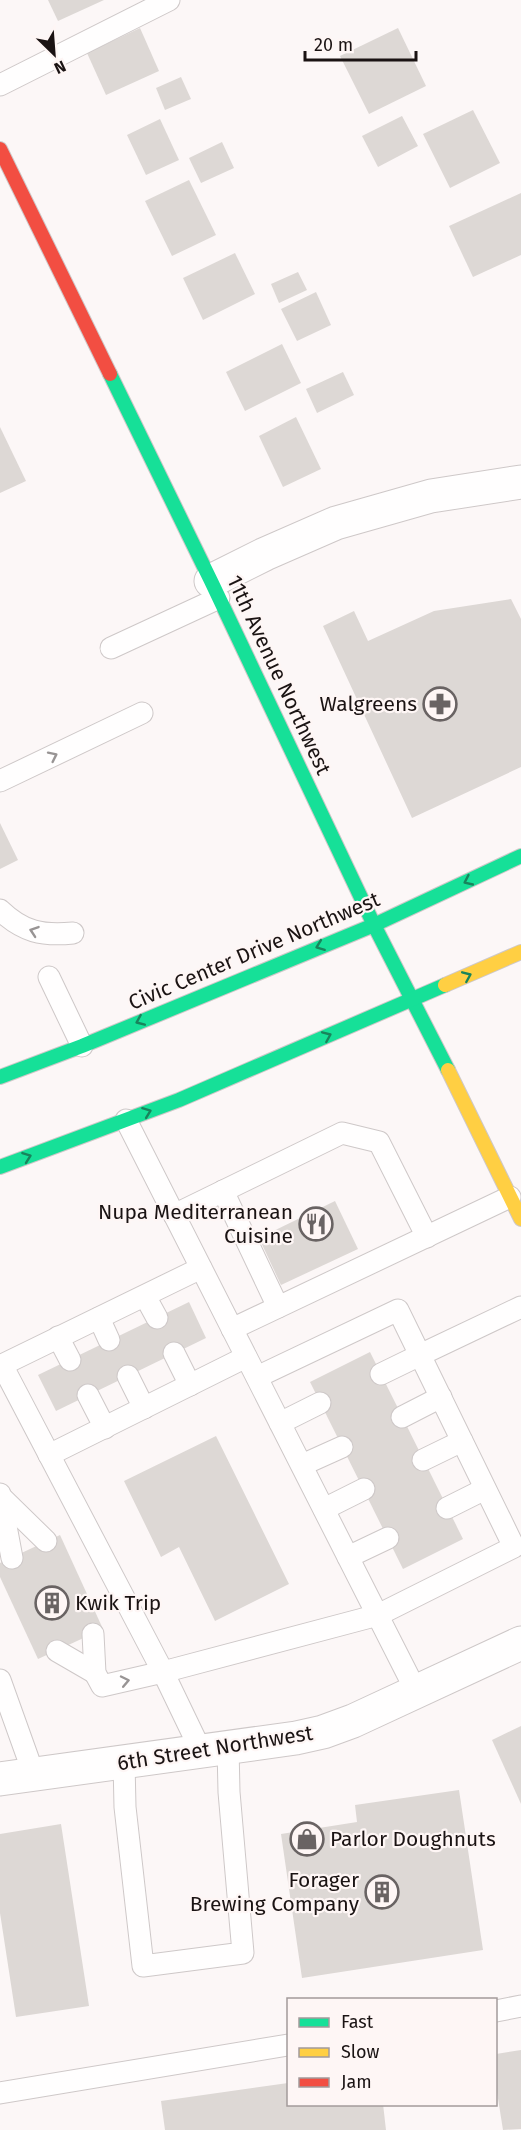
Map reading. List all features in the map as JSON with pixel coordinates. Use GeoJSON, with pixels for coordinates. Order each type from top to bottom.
{"type":"FeatureCollection","features":[{"type":"Feature","properties":{"kind":"main road","name":"11th Avenue Northwest"},"geometry":{"type":"LineString","coordinates":[[0,149],[215,589],[374,925],[521,1219]]}},
{"type":"Feature","properties":{"kind":"main road","name":"Civic Center Drive Northwest"},"geometry":{"type":"LineString","coordinates":[[0,1077],[82,1046],[374,925],[521,856]]}},
{"type":"Feature","properties":{"kind":"main road"},"geometry":{"type":"LineString","coordinates":[[0,1167],[179,1100],[521,952]]}},
{"type":"Feature","properties":{"kind":"street"},"geometry":{"type":"LineString","coordinates":[[215,589],[265,554],[336,523],[431,496],[521,482]]}},
{"type":"Feature","properties":{"kind":"street","name":"6th Street Northwest"},"geometry":{"type":"LineString","coordinates":[[0,1779],[296,1738],[323,1732],[353,1721],[521,1643]]}},
{"type":"Feature","properties":{"kind":"lane"},"geometry":{"type":"LineString","coordinates":[[0,85],[169,0]]}},
{"type":"Feature","properties":{"kind":"lane"},"geometry":{"type":"LineString","coordinates":[[111,648],[215,589]]}},
{"type":"Feature","properties":{"kind":"lane"},"geometry":{"type":"LineString","coordinates":[[0,781],[142,713]]}},
{"type":"Feature","properties":{"kind":"lane"},"geometry":{"type":"LineString","coordinates":[[0,910],[19,925],[36,933],[55,935],[73,933]]}},
{"type":"Feature","properties":{"kind":"lane"},"geometry":{"type":"LineString","coordinates":[[50,977],[82,1046]]}},
{"type":"Feature","properties":{"kind":"lane"},"geometry":{"type":"LineString","coordinates":[[126,1120],[416,1691]]}},
{"type":"Feature","properties":{"kind":"lane"},"geometry":{"type":"LineString","coordinates":[[174,1215],[342,1133],[379,1142],[427,1238]]}},
{"type":"Feature","properties":{"kind":"lane"},"geometry":{"type":"LineString","coordinates":[[223,1191],[278,1308]]}},
{"type":"Feature","properties":{"kind":"lane"},"geometry":{"type":"LineString","coordinates":[[232,1329],[510,1197]]}},
{"type":"Feature","properties":{"kind":"lane"},"geometry":{"type":"LineString","coordinates":[[124,1761],[125,1807],[143,1966],[243,1953],[229,1792],[215,1749],[163,1672],[1,1366],[201,1268]]}},
{"type":"Feature","properties":{"kind":"lane"},"geometry":{"type":"LineString","coordinates":[[145,1296],[157,1318]]}},
{"type":"Feature","properties":{"kind":"lane"},"geometry":{"type":"LineString","coordinates":[[381,1374],[521,1307]]}},
{"type":"Feature","properties":{"kind":"lane"},"geometry":{"type":"LineString","coordinates":[[93,1634],[95,1673],[102,1686],[378,1615],[514,1547],[398,1310],[257,1377]]}},
{"type":"Feature","properties":{"kind":"lane"},"geometry":{"type":"LineString","coordinates":[[99,1318],[109,1340]]}},
{"type":"Feature","properties":{"kind":"lane"},"geometry":{"type":"LineString","coordinates":[[58,1337],[70,1359]]}},
{"type":"Feature","properties":{"kind":"lane"},"geometry":{"type":"LineString","coordinates":[[174,1353],[190,1386]]}},
{"type":"Feature","properties":{"kind":"lane"},"geometry":{"type":"LineString","coordinates":[[49,1455],[246,1357]]}},
{"type":"Feature","properties":{"kind":"lane"},"geometry":{"type":"LineString","coordinates":[[128,1376],[144,1408]]}},
{"type":"Feature","properties":{"kind":"lane"},"geometry":{"type":"LineString","coordinates":[[88,1395],[105,1428]]}},
{"type":"Feature","properties":{"kind":"lane"},"geometry":{"type":"LineString","coordinates":[[402,1417],[441,1397]]}},
{"type":"Feature","properties":{"kind":"lane"},"geometry":{"type":"LineString","coordinates":[[280,1423],[321,1403]]}},
{"type":"Feature","properties":{"kind":"lane"},"geometry":{"type":"LineString","coordinates":[[423,1460],[462,1441]]}},
{"type":"Feature","properties":{"kind":"lane"},"geometry":{"type":"LineString","coordinates":[[302,1465],[342,1447]]}},
{"type":"Feature","properties":{"kind":"lane"},"geometry":{"type":"LineString","coordinates":[[324,1509],[364,1489]]}},
{"type":"Feature","properties":{"kind":"lane"},"geometry":{"type":"LineString","coordinates":[[447,1508],[485,1489]]}},
{"type":"Feature","properties":{"kind":"lane"},"geometry":{"type":"LineString","coordinates":[[1,1496],[46,1541]]}},
{"type":"Feature","properties":{"kind":"lane"},"geometry":{"type":"LineString","coordinates":[[1,1496],[12,1558]]}},
{"type":"Feature","properties":{"kind":"lane"},"geometry":{"type":"LineString","coordinates":[[348,1557],[388,1538]]}},
{"type":"Feature","properties":{"kind":"lane"},"geometry":{"type":"LineString","coordinates":[[57,1651],[95,1673]]}},
{"type":"Feature","properties":{"kind":"lane"},"geometry":{"type":"LineString","coordinates":[[0,1680],[34,1775]]}},
{"type":"Feature","properties":{"kind":"lane"},"geometry":{"type":"LineString","coordinates":[[497,2011],[521,2007]]}},
{"type":"Feature","properties":{"kind":"lane"},"geometry":{"type":"LineString","coordinates":[[0,2093],[287,2045]]}},
{"type":"Feature","properties":{"kind":"building"},"geometry":{"type":"Polygon","coordinates":[[[48,0],[104,0],[58,21],[48,0]]]}},
{"type":"Feature","properties":{"kind":"building"},"geometry":{"type":"Polygon","coordinates":[[[140,28],[159,71],[106,95],[87,53],[140,28]]]}},
{"type":"Feature","properties":{"kind":"building"},"geometry":{"type":"Polygon","coordinates":[[[398,28],[426,86],[369,114],[340,56],[398,28]]]}},
{"type":"Feature","properties":{"kind":"building"},"geometry":{"type":"Polygon","coordinates":[[[181,77],[191,99],[165,110],[156,88],[181,77]]]}},
{"type":"Feature","properties":{"kind":"building"},"geometry":{"type":"Polygon","coordinates":[[[473,110],[500,163],[450,188],[423,134],[473,110]]]}},
{"type":"Feature","properties":{"kind":"building"},"geometry":{"type":"Polygon","coordinates":[[[402,116],[418,146],[378,167],[362,136],[402,116]]]}},
{"type":"Feature","properties":{"kind":"building"},"geometry":{"type":"Polygon","coordinates":[[[160,119],[179,160],[146,175],[127,135],[160,119]]]}},
{"type":"Feature","properties":{"kind":"building"},"geometry":{"type":"Polygon","coordinates":[[[222,142],[234,168],[201,183],[189,158],[222,142]]]}},
{"type":"Feature","properties":{"kind":"building"},"geometry":{"type":"Polygon","coordinates":[[[189,180],[216,235],[172,256],[145,201],[189,180]]]}},
{"type":"Feature","properties":{"kind":"building"},"geometry":{"type":"Polygon","coordinates":[[[521,193],[521,255],[473,277],[449,226],[521,193]]]}},
{"type":"Feature","properties":{"kind":"building"},"geometry":{"type":"Polygon","coordinates":[[[235,253],[255,294],[203,320],[183,278],[235,253]]]}},
{"type":"Feature","properties":{"kind":"building"},"geometry":{"type":"Polygon","coordinates":[[[298,272],[307,290],[279,303],[271,284],[298,272]]]}},
{"type":"Feature","properties":{"kind":"building"},"geometry":{"type":"Polygon","coordinates":[[[316,292],[331,325],[297,341],[281,309],[316,292]]]}},
{"type":"Feature","properties":{"kind":"building"},"geometry":{"type":"Polygon","coordinates":[[[282,344],[301,383],[245,411],[226,372],[282,344]]]}},
{"type":"Feature","properties":{"kind":"building"},"geometry":{"type":"Polygon","coordinates":[[[343,372],[354,395],[317,413],[306,389],[343,372]]]}},
{"type":"Feature","properties":{"kind":"building"},"geometry":{"type":"Polygon","coordinates":[[[296,417],[321,469],[283,487],[259,436],[296,417]]]}},
{"type":"Feature","properties":{"kind":"building"},"geometry":{"type":"Polygon","coordinates":[[[0,427],[26,481],[0,493],[0,427]]]}},
{"type":"Feature","properties":{"kind":"building","name":"Walgreens"},"geometry":{"type":"Polygon","coordinates":[[[511,599],[521,619],[521,767],[412,818],[323,626],[354,611],[368,641],[434,611],[511,599]]]}},
{"type":"Feature","properties":{"kind":"building"},"geometry":{"type":"Polygon","coordinates":[[[0,823],[18,860],[0,869],[0,823]]]}},
{"type":"Feature","properties":{"kind":"building"},"geometry":{"type":"Polygon","coordinates":[[[335,1201],[358,1249],[281,1285],[259,1238],[335,1201]]]}},
{"type":"Feature","properties":{"kind":"building"},"geometry":{"type":"Polygon","coordinates":[[[189,1302],[206,1338],[56,1411],[38,1375],[189,1302]]]}},
{"type":"Feature","properties":{"kind":"building"},"geometry":{"type":"Polygon","coordinates":[[[370,1352],[463,1539],[403,1569],[310,1382],[370,1352]]]}},
{"type":"Feature","properties":{"kind":"building","name":"Kwik Trip"},"geometry":{"type":"Polygon","coordinates":[[[216,1436],[289,1584],[215,1621],[179,1547],[161,1557],[124,1481],[216,1436]]]}},
{"type":"Feature","properties":{"kind":"building","name":"Kwik Trip"},"geometry":{"type":"Polygon","coordinates":[[[60,1535],[103,1629],[38,1659],[0,1577],[0,1563],[60,1535]]]}},
{"type":"Feature","properties":{"kind":"building"},"geometry":{"type":"Polygon","coordinates":[[[521,1726],[521,1804],[492,1740],[521,1726]]]}},
{"type":"Feature","properties":{"kind":"building","name":"Forager Brewing Company"},"geometry":{"type":"Polygon","coordinates":[[[459,1790],[483,1950],[302,1978],[281,1834],[357,1822],[355,1805],[459,1790]]]}},
{"type":"Feature","properties":{"kind":"building"},"geometry":{"type":"Polygon","coordinates":[[[61,1824],[89,2006],[16,2017],[0,1913],[0,1834],[61,1824]]]}},
{"type":"Feature","properties":{"kind":"building"},"geometry":{"type":"Polygon","coordinates":[[[521,2050],[521,2129],[503,2130],[497,2092],[497,2054],[521,2050]]]}},
{"type":"Feature","properties":{"kind":"building"},"geometry":{"type":"Polygon","coordinates":[[[287,2083],[287,2106],[383,2106],[386,2130],[165,2130],[161,2101],[287,2083]]]}},
{"type":"Feature","properties":{"kind":"traffic: fast"},"geometry":{"type":"LineString","coordinates":[[110,374],[374,925],[448,1070]]}},
{"type":"Feature","properties":{"kind":"traffic: fast"},"geometry":{"type":"LineString","coordinates":[[0,1077],[82,1046],[374,925],[521,856]]}},
{"type":"Feature","properties":{"kind":"traffic: fast"},"geometry":{"type":"LineString","coordinates":[[0,1167],[179,1100],[445,985]]}},
{"type":"Feature","properties":{"kind":"traffic: slow"},"geometry":{"type":"LineString","coordinates":[[445,985],[521,952]]}},
{"type":"Feature","properties":{"kind":"traffic: slow"},"geometry":{"type":"LineString","coordinates":[[448,1070],[521,1219]]}},
{"type":"Feature","properties":{"kind":"traffic: jam"},"geometry":{"type":"LineString","coordinates":[[0,149],[110,374]]}},
{"type":"Feature","properties":{"kind":"place","name":"Walgreens"},"geometry":{"type":"Point","coordinates":[440,704]}},
{"type":"Feature","properties":{"kind":"place","name":"Nupa Mediterranean Cuisine"},"geometry":{"type":"Point","coordinates":[316,1224]}},
{"type":"Feature","properties":{"kind":"place","name":"Kwik Trip"},"geometry":{"type":"Point","coordinates":[52,1603]}},
{"type":"Feature","properties":{"kind":"place","name":"Parlor Doughnuts"},"geometry":{"type":"Point","coordinates":[307,1839]}},
{"type":"Feature","properties":{"kind":"place","name":"Forager Brewing Company"},"geometry":{"type":"Point","coordinates":[382,1892]}}]}
